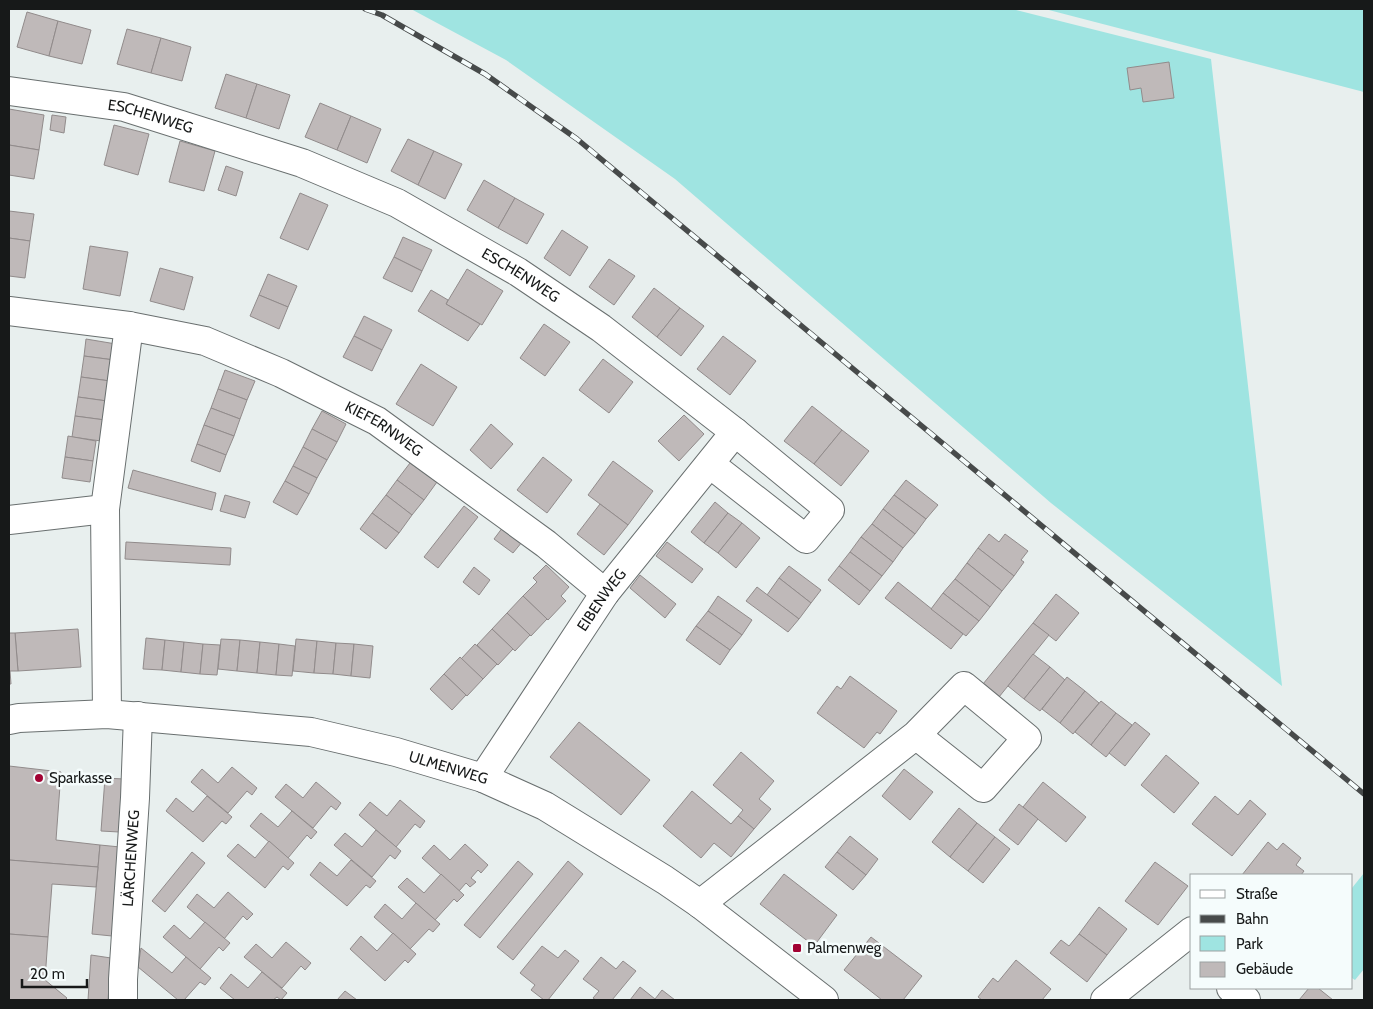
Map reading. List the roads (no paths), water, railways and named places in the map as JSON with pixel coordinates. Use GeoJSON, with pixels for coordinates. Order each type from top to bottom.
{"type":"FeatureCollection","features":[{"type":"Feature","properties":{"kind":"street","name":"ESCHENWEG"},"geometry":{"type":"LineString","coordinates":[[9,91],[124,107],[302,163],[397,203],[518,272],[601,328],[735,432],[830,510],[806,540],[710,464]]}},
{"type":"Feature","properties":{"kind":"street","name":"KIEFERNWEG"},"geometry":{"type":"LineString","coordinates":[[9,310],[129,326],[204,341],[281,373],[377,421],[546,544],[605,593]]}},
{"type":"Feature","properties":{"kind":"street"},"geometry":{"type":"LineString","coordinates":[[107,714],[106,509],[129,326]]}},
{"type":"Feature","properties":{"kind":"street","name":"EIBENWEG"},"geometry":{"type":"LineString","coordinates":[[483,778],[605,593],[735,432]]}},
{"type":"Feature","properties":{"kind":"street"},"geometry":{"type":"LineString","coordinates":[[9,520],[106,509]]}},
{"type":"Feature","properties":{"kind":"street","name":"ULMENWEG"},"geometry":{"type":"LineString","coordinates":[[9,720],[107,714],[311,732],[396,752],[483,778],[545,806],[665,880],[700,904],[824,1000]]}},
{"type":"Feature","properties":{"kind":"street","name":"LÄRCHENWEG"},"geometry":{"type":"LineString","coordinates":[[124,1000],[122,979],[135,798],[138,716]]}},
{"type":"Feature","properties":{"kind":"street"},"geometry":{"type":"LineString","coordinates":[[700,904],[916,735]]}},
{"type":"Feature","properties":{"kind":"street"},"geometry":{"type":"LineString","coordinates":[[1105,1000],[1186,944]]}},
{"type":"Feature","properties":{"kind":"street"},"geometry":{"type":"LineString","coordinates":[[1232,989],[1246,1000]]}},
{"type":"Feature","properties":{"kind":"street"},"geometry":{"type":"LineString","coordinates":[[1251,1000],[1261,989]]}},
{"type":"Feature","properties":{"kind":"railway"},"geometry":{"type":"LineString","coordinates":[[365,9],[382,15],[485,74],[577,139],[1364,794]]}},
{"type":"Feature","properties":{"kind":"place","name":"Sparkasse"},"geometry":{"type":"Point","coordinates":[39,778]}},
{"type":"Feature","properties":{"kind":"place","name":"Palmenweg"},"geometry":{"type":"Point","coordinates":[797,948]}}]}
